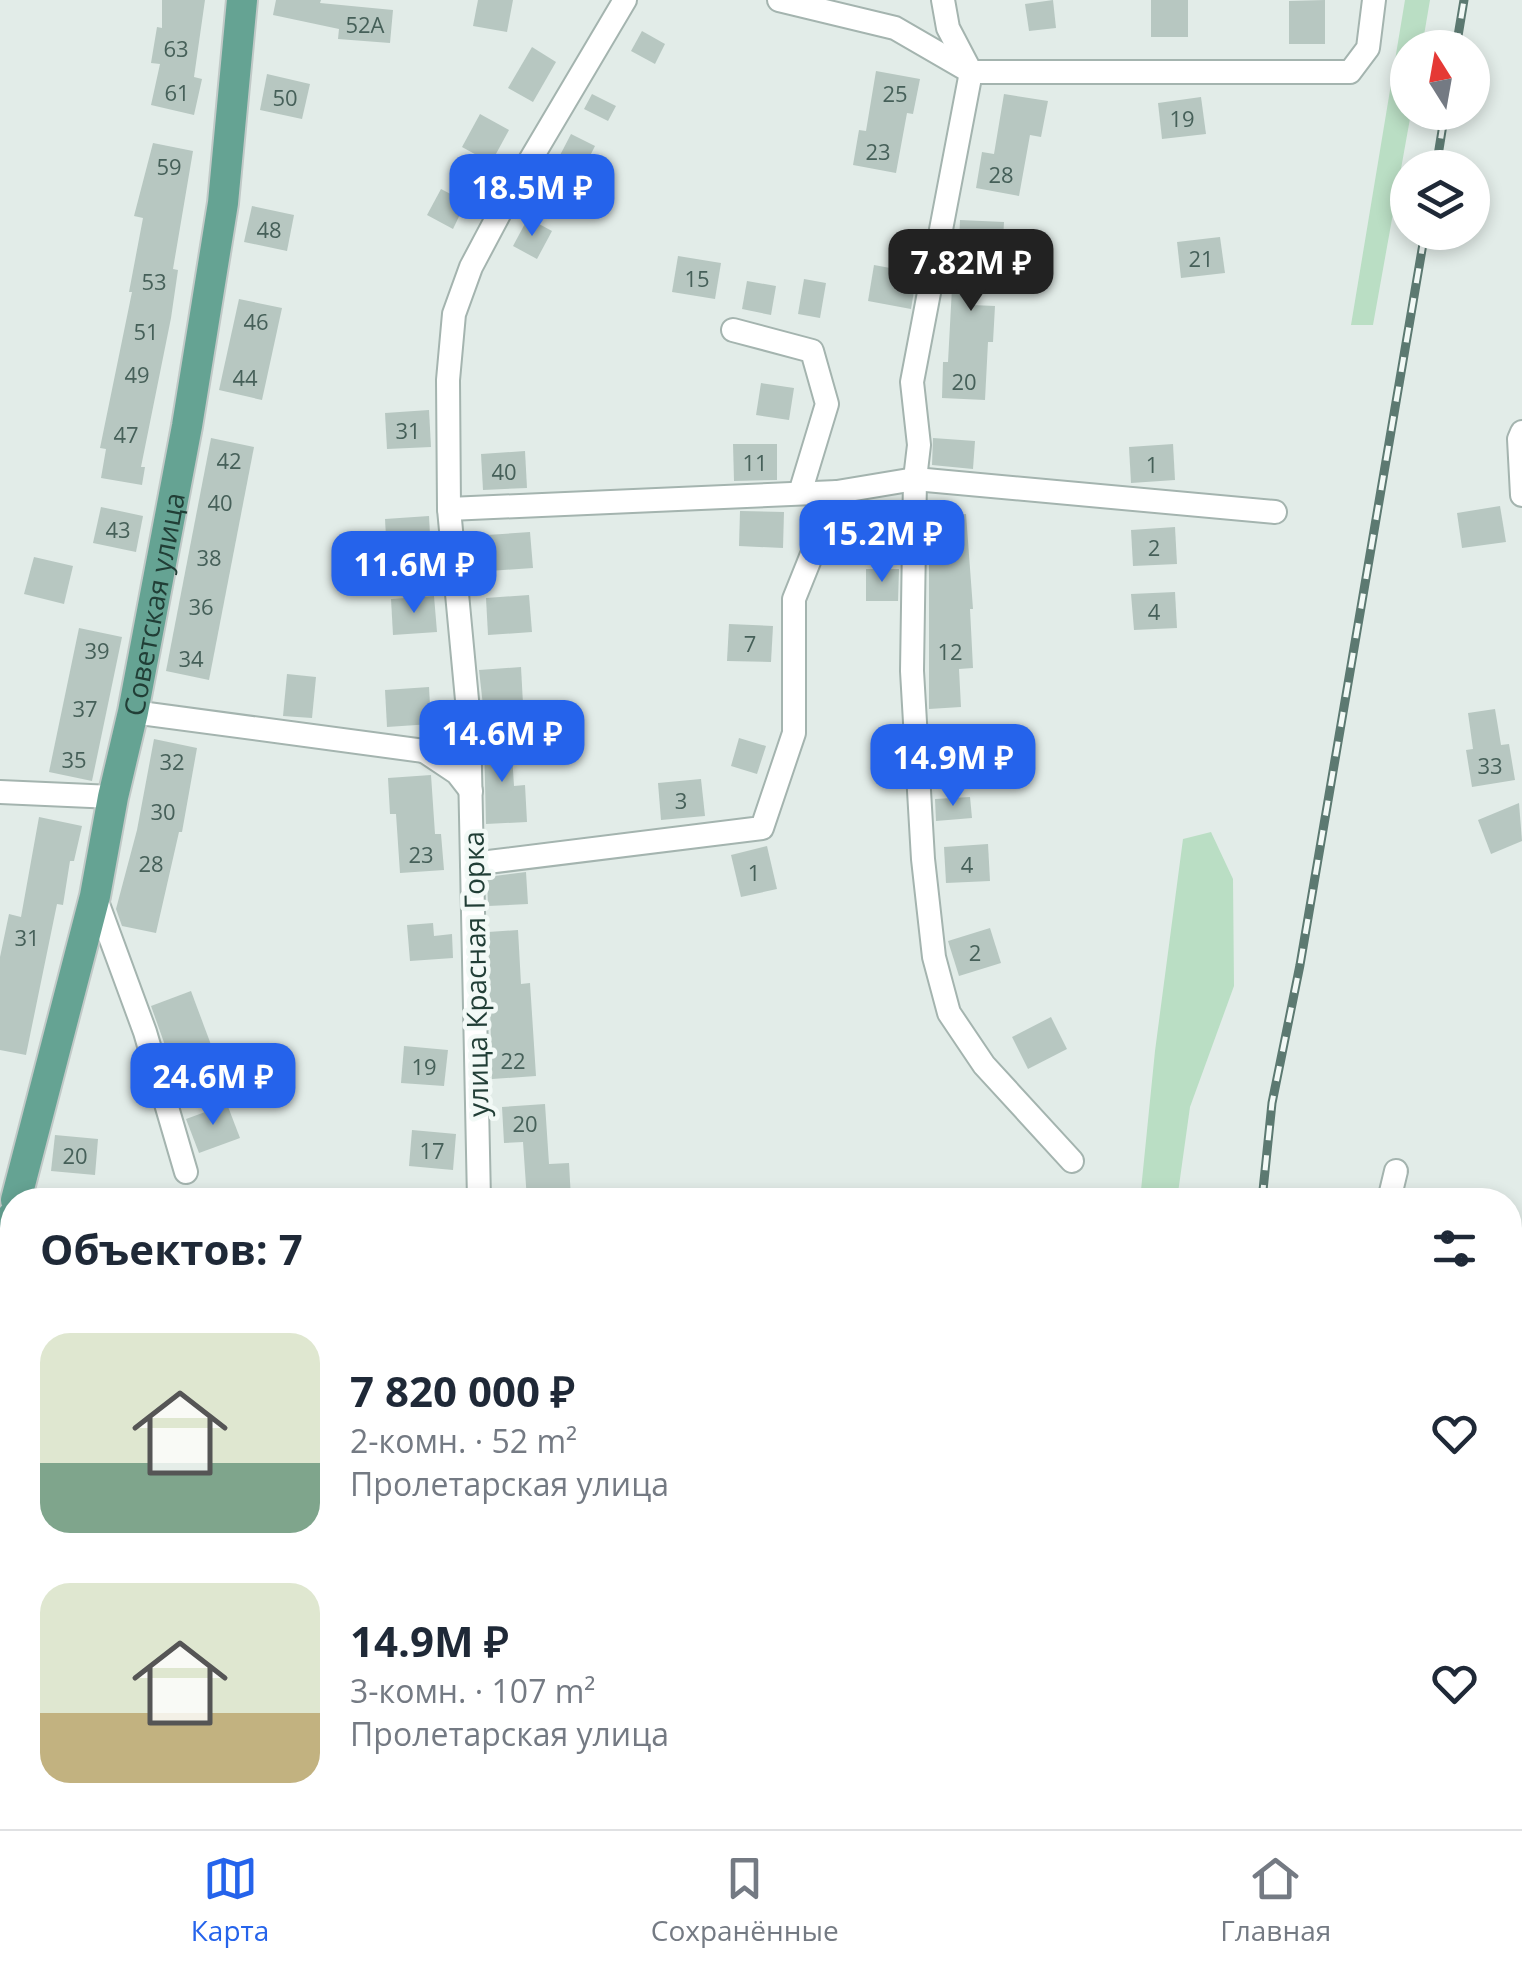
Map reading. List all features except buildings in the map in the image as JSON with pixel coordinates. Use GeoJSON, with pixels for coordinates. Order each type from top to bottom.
{"type":"FeatureCollection","features":[{"type":"Feature","properties":{"kind":"main road","name":"Советская улица"},"geometry":{"type":"LineString","coordinates":[[19,1188],[95,896],[187,426],[223,202],[242,0]]}},
{"type":"Feature","properties":{"kind":"street","name":"улица Красная Горка"},"geometry":{"type":"LineString","coordinates":[[479,1188],[469,721],[449,509],[448,380],[454,314],[471,267],[506,201],[625,0]]}},
{"type":"Feature","properties":{"kind":"street"},"geometry":{"type":"LineString","coordinates":[[778,0],[894,28],[971,72],[1350,72],[1368,48],[1374,0]]}},
{"type":"Feature","properties":{"kind":"street"},"geometry":{"type":"LineString","coordinates":[[943,0],[948,28],[971,72],[912,382],[920,444],[915,479],[912,671],[934,957],[950,1013],[984,1065],[1072,1161]]}},
{"type":"Feature","properties":{"kind":"street"},"geometry":{"type":"LineString","coordinates":[[733,330],[812,351],[826,404],[800,492]]}},
{"type":"Feature","properties":{"kind":"street"},"geometry":{"type":"LineString","coordinates":[[1522,432],[1522,495]]}},
{"type":"Feature","properties":{"kind":"street"},"geometry":{"type":"LineString","coordinates":[[449,509],[836,492],[915,479],[1275,512]]}},
{"type":"Feature","properties":{"kind":"street"},"geometry":{"type":"LineString","coordinates":[[472,864],[762,828],[794,733],[794,599],[836,492]]}},
{"type":"Feature","properties":{"kind":"street"},"geometry":{"type":"LineString","coordinates":[[133,712],[424,751],[448,744],[469,721]]}},
{"type":"Feature","properties":{"kind":"street"},"geometry":{"type":"LineString","coordinates":[[424,751],[456,773],[470,791]]}},
{"type":"Feature","properties":{"kind":"street"},"geometry":{"type":"LineString","coordinates":[[0,792],[113,797]]}},
{"type":"Feature","properties":{"kind":"street"},"geometry":{"type":"LineString","coordinates":[[95,896],[146,1032],[186,1172]]}},
{"type":"Feature","properties":{"kind":"street"},"geometry":{"type":"LineString","coordinates":[[1392,1188],[1396,1170]]}},
{"type":"Feature","properties":{"kind":"green space"},"geometry":{"type":"Polygon","coordinates":[[[1405,0],[1430,0],[1425,30],[1400,30],[1405,0]]]}},
{"type":"Feature","properties":{"kind":"green space"},"geometry":{"type":"Polygon","coordinates":[[[1390,90],[1390,130],[1408,130],[1404,150],[1390,150],[1390,230],[1373,325],[1351,325],[1390,90]]]}},
{"type":"Feature","properties":{"kind":"green space"},"geometry":{"type":"Polygon","coordinates":[[[1211,832],[1233,879],[1234,986],[1190,1107],[1179,1188],[1141,1188],[1155,1051],[1183,839],[1211,832]]]}},
{"type":"Feature","properties":{"kind":"railway"},"geometry":{"type":"LineString","coordinates":[[1459,30],[1464,0]]}},
{"type":"Feature","properties":{"kind":"railway"},"geometry":{"type":"LineString","coordinates":[[1439,150],[1442,130]]}},
{"type":"Feature","properties":{"kind":"railway"},"geometry":{"type":"LineString","coordinates":[[1263,1188],[1272,1103],[1300,965],[1422,250]]}}]}
